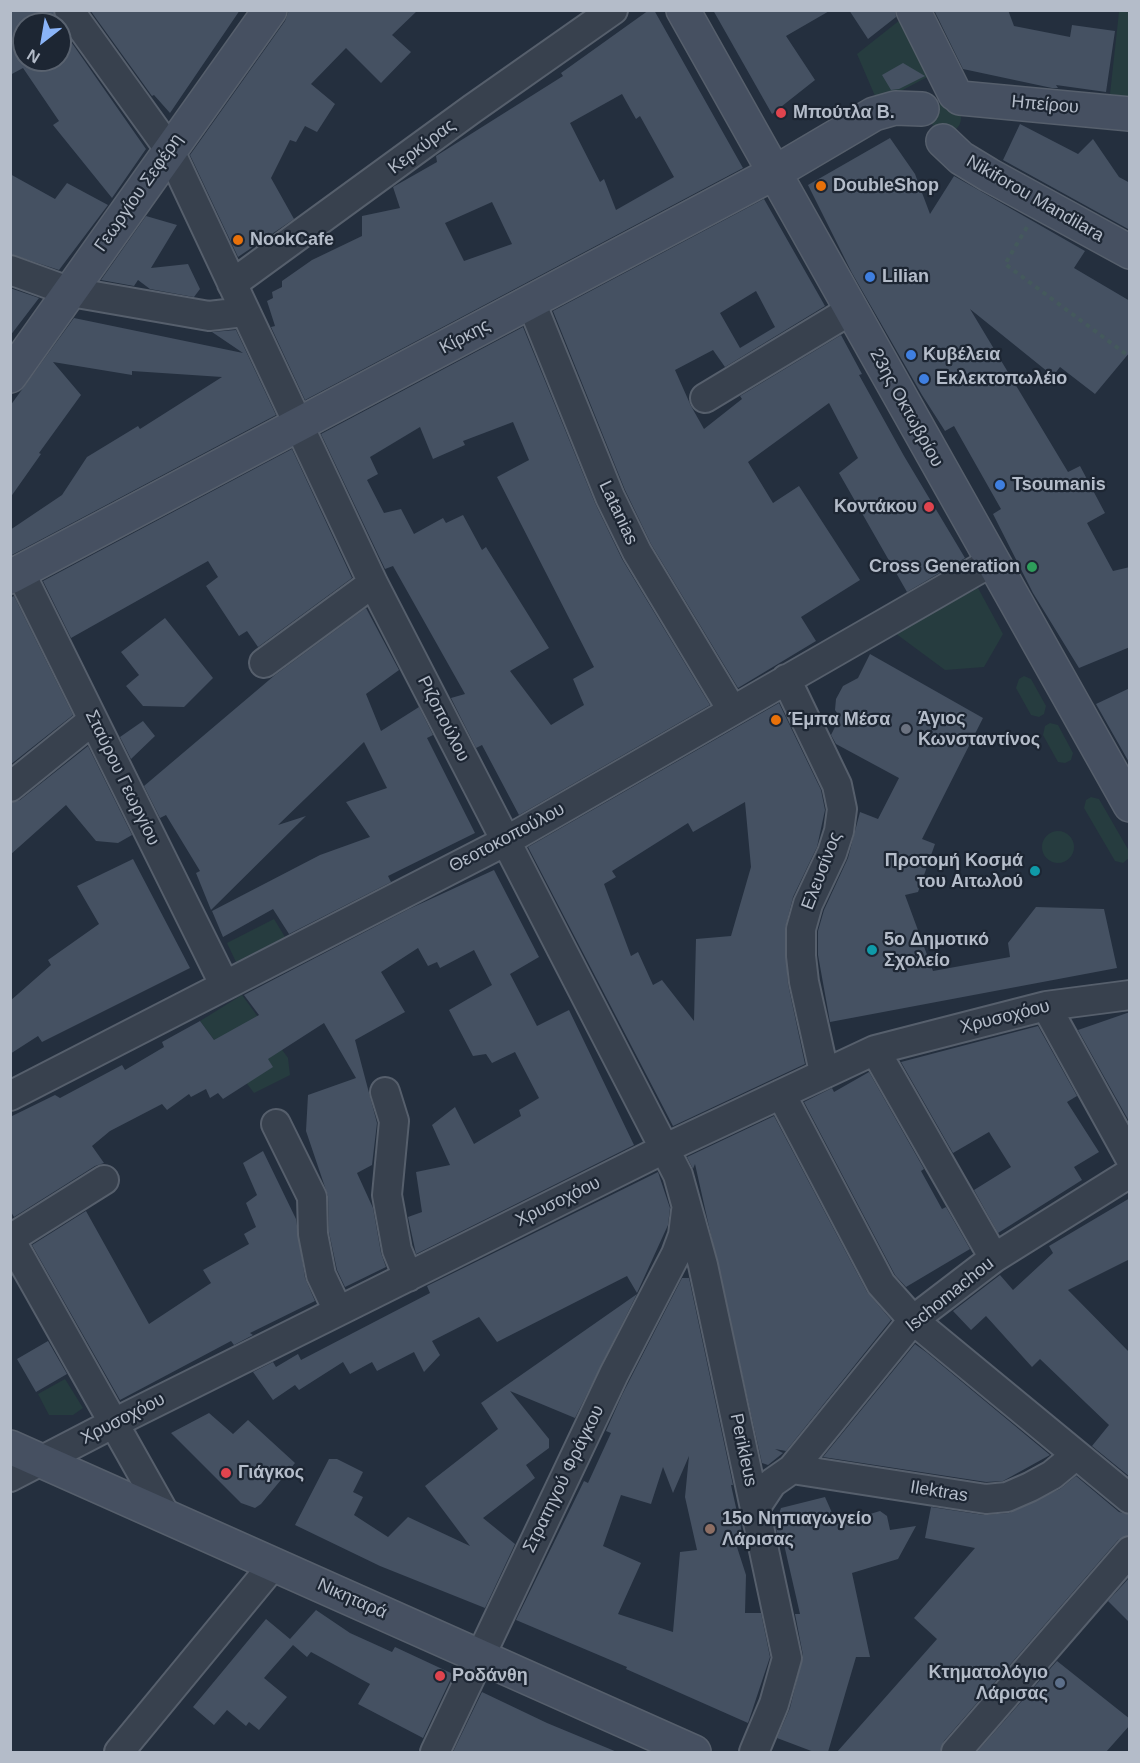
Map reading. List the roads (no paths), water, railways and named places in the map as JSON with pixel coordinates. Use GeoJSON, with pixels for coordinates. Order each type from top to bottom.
{"type":"FeatureCollection","features":[{"type":"Feature","properties":{"kind":"street","name":"Ριζοπούλου"},"geometry":{"type":"LineString","coordinates":[[69,10],[169,149],[373,583],[666,1148]]}},
{"type":"Feature","properties":{"kind":"street","name":"Γεωργίου Σεφέρη"},"geometry":{"type":"LineString","coordinates":[[10,376],[169,149],[270,10]]}},
{"type":"Feature","properties":{"kind":"street","name":"Κερκύρας"},"geometry":{"type":"LineString","coordinates":[[232,284],[472,109],[613,10]]}},
{"type":"Feature","properties":{"kind":"street","name":"23ης Οκτωβρίου"},"geometry":{"type":"LineString","coordinates":[[683,10],[1130,804]]}},
{"type":"Feature","properties":{"kind":"street"},"geometry":{"type":"LineString","coordinates":[[913,10],[957,96],[968,109],[968,125],[958,138],[943,141],[928,134],[923,128],[922,109],[935,94],[957,96]]}},
{"type":"Feature","properties":{"kind":"street","name":"Ηπείρου"},"geometry":{"type":"LineString","coordinates":[[957,96],[1130,114]]}},
{"type":"Feature","properties":{"kind":"street","name":"Κίρκης"},"geometry":{"type":"LineString","coordinates":[[15,575],[774,173],[874,114],[896,108],[922,109]]}},
{"type":"Feature","properties":{"kind":"street","name":"Nikiforou Mandilara"},"geometry":{"type":"LineString","coordinates":[[943,141],[962,158],[1130,252]]}},
{"type":"Feature","properties":{"kind":"street"},"geometry":{"type":"LineString","coordinates":[[10,270],[71,292],[209,316],[244,312]]}},
{"type":"Feature","properties":{"kind":"street","name":"Latanias"},"geometry":{"type":"LineString","coordinates":[[531,302],[610,498],[637,552],[732,710]]}},
{"type":"Feature","properties":{"kind":"street"},"geometry":{"type":"LineString","coordinates":[[705,398],[851,310]]}},
{"type":"Feature","properties":{"kind":"street","name":"Θεοτοκοπούλου"},"geometry":{"type":"LineString","coordinates":[[10,1096],[506,841],[993,561]]}},
{"type":"Feature","properties":{"kind":"street","name":"Σταύρου Γεωργίου"},"geometry":{"type":"LineString","coordinates":[[15,575],[93,720],[224,984]]}},
{"type":"Feature","properties":{"kind":"street"},"geometry":{"type":"LineString","coordinates":[[264,663],[373,583]]}},
{"type":"Feature","properties":{"kind":"street","name":"Ελευσίνος"},"geometry":{"type":"LineString","coordinates":[[786,679],[837,785],[842,809],[839,831],[832,853],[808,904],[801,928],[804,982],[824,1072]]}},
{"type":"Feature","properties":{"kind":"street"},"geometry":{"type":"LineString","coordinates":[[10,786],[93,720]]}},
{"type":"Feature","properties":{"kind":"street","name":"Χρυσοχόου"},"geometry":{"type":"LineString","coordinates":[[10,1477],[666,1148],[875,1050],[1046,1006],[1130,995]]}},
{"type":"Feature","properties":{"kind":"street"},"geometry":{"type":"LineString","coordinates":[[1046,1006],[1130,1158]]}},
{"type":"Feature","properties":{"kind":"street"},"geometry":{"type":"LineString","coordinates":[[875,1050],[994,1258]]}},
{"type":"Feature","properties":{"kind":"street"},"geometry":{"type":"LineString","coordinates":[[385,1092],[394,1121],[387,1195],[397,1250],[408,1277]]}},
{"type":"Feature","properties":{"kind":"street"},"geometry":{"type":"LineString","coordinates":[[781,1094],[881,1284],[913,1320],[1075,1456],[1130,1499]]}},
{"type":"Feature","properties":{"kind":"street"},"geometry":{"type":"LineString","coordinates":[[276,1124],[312,1197],[313,1234],[321,1275],[338,1311]]}},
{"type":"Feature","properties":{"kind":"street","name":"Perikleus"},"geometry":{"type":"LineString","coordinates":[[666,1148],[687,1204],[703,1265],[787,1658],[774,1704],[754,1752]]}},
{"type":"Feature","properties":{"kind":"street","name":"Ischomachou"},"geometry":{"type":"LineString","coordinates":[[756,1507],[772,1483],[792,1469],[913,1320],[994,1258],[1130,1173]]}},
{"type":"Feature","properties":{"kind":"street"},"geometry":{"type":"LineString","coordinates":[[104,1180],[10,1239],[166,1516]]}},
{"type":"Feature","properties":{"kind":"street","name":"Στρατηγού Φράγκου"},"geometry":{"type":"LineString","coordinates":[[435,1752],[614,1374],[676,1254],[683,1235],[687,1204]]}},
{"type":"Feature","properties":{"kind":"street","name":"Νικηταρά"},"geometry":{"type":"LineString","coordinates":[[10,1447],[694,1752]]}},
{"type":"Feature","properties":{"kind":"street","name":"Ilektras"},"geometry":{"type":"LineString","coordinates":[[792,1469],[986,1499],[1007,1497],[1030,1487],[1052,1475],[1075,1456]]}},
{"type":"Feature","properties":{"kind":"street"},"geometry":{"type":"LineString","coordinates":[[956,1752],[1130,1551]]}},
{"type":"Feature","properties":{"kind":"street"},"geometry":{"type":"LineString","coordinates":[[119,1752],[274,1564]]}},
{"type":"Feature","properties":{"kind":"place","name":"Μπούτλα Β."},"geometry":{"type":"Point","coordinates":[781,113]}},
{"type":"Feature","properties":{"kind":"place","name":"DoubleShop"},"geometry":{"type":"Point","coordinates":[821,186]}},
{"type":"Feature","properties":{"kind":"place","name":"NookCafe"},"geometry":{"type":"Point","coordinates":[238,240]}},
{"type":"Feature","properties":{"kind":"place","name":"Lilian"},"geometry":{"type":"Point","coordinates":[870,277]}},
{"type":"Feature","properties":{"kind":"place","name":"Κυβέλεια"},"geometry":{"type":"Point","coordinates":[911,355]}},
{"type":"Feature","properties":{"kind":"place","name":"Εκλεκτοπωλέιο"},"geometry":{"type":"Point","coordinates":[924,379]}},
{"type":"Feature","properties":{"kind":"place","name":"Tsoumanis"},"geometry":{"type":"Point","coordinates":[1000,485]}},
{"type":"Feature","properties":{"kind":"place","name":"Κοντάκου"},"geometry":{"type":"Point","coordinates":[929,507]}},
{"type":"Feature","properties":{"kind":"place","name":"Cross Generation"},"geometry":{"type":"Point","coordinates":[1032,567]}},
{"type":"Feature","properties":{"kind":"place","name":"Έμπα Μέσα"},"geometry":{"type":"Point","coordinates":[776,720]}},
{"type":"Feature","properties":{"kind":"place","name":"Άγιος Κωνσταντίνος"},"geometry":{"type":"Point","coordinates":[906,729]}},
{"type":"Feature","properties":{"kind":"place","name":"Προτομή Κοσμά του Αιτωλού"},"geometry":{"type":"Point","coordinates":[1035,871]}},
{"type":"Feature","properties":{"kind":"place","name":"5ο Δημοτικό Σχολείο"},"geometry":{"type":"Point","coordinates":[872,950]}},
{"type":"Feature","properties":{"kind":"place","name":"Γιάγκος"},"geometry":{"type":"Point","coordinates":[226,1473]}},
{"type":"Feature","properties":{"kind":"place","name":"15ο Νηπιαγωγείο Λάρισας"},"geometry":{"type":"Point","coordinates":[710,1529]}},
{"type":"Feature","properties":{"kind":"place","name":"Ροδάνθη"},"geometry":{"type":"Point","coordinates":[440,1676]}},
{"type":"Feature","properties":{"kind":"place","name":"Κτηματολόγιο Λάρισας"},"geometry":{"type":"Point","coordinates":[1060,1683]}}]}
